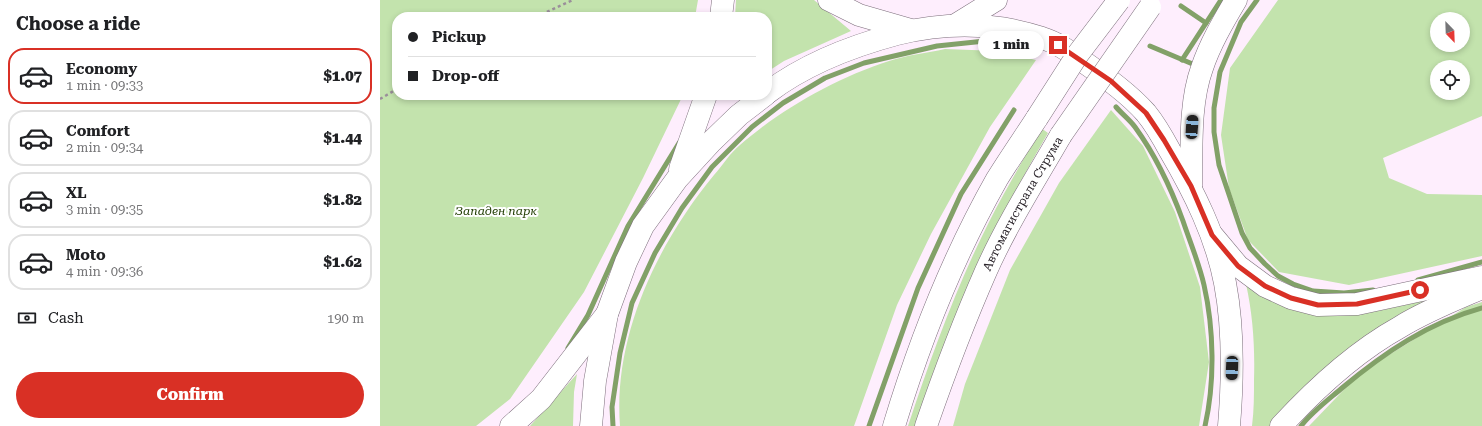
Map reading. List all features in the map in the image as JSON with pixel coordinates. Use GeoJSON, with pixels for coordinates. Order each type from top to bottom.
{"type":"FeatureCollection","features":[{"type":"Feature","properties":{"kind":"main road"},"geometry":{"type":"LineString","coordinates":[[722,12],[723,0]]}},
{"type":"Feature","properties":{"kind":"main road"},"geometry":{"type":"LineString","coordinates":[[829,0],[859,15],[912,30]]}},
{"type":"Feature","properties":{"kind":"main road"},"geometry":{"type":"LineString","coordinates":[[957,24],[996,0]]}},
{"type":"Feature","properties":{"kind":"main road"},"geometry":{"type":"LineString","coordinates":[[894,426],[906,384],[944,288],[971,230],[998,179],[1036,118],[1078,54],[1118,0]]}},
{"type":"Feature","properties":{"kind":"main road"},"geometry":{"type":"LineString","coordinates":[[1191,186],[1194,105],[1201,69],[1215,37],[1236,0]]}},
{"type":"Feature","properties":{"kind":"main road","name":"Автомагистрала Струма"},"geometry":{"type":"LineString","coordinates":[[926,426],[946,368],[986,270],[1016,212],[1061,135],[1153,3]]}},
{"type":"Feature","properties":{"kind":"main road"},"geometry":{"type":"LineString","coordinates":[[772,90],[803,71],[838,54],[874,40],[912,30],[957,24],[1007,28],[1044,38],[1075,56],[1111,81],[1146,113],[1164,140],[1191,186],[1212,235],[1225,282],[1230,316],[1232,355],[1229,426]]}},
{"type":"Feature","properties":{"kind":"main road"},"geometry":{"type":"LineString","coordinates":[[677,179],[704,100]]}},
{"type":"Feature","properties":{"kind":"main road"},"geometry":{"type":"LineString","coordinates":[[591,426],[595,381],[607,314],[626,262],[643,226],[677,179],[711,142],[739,115],[758,100]]}},
{"type":"Feature","properties":{"kind":"main road"},"geometry":{"type":"LineString","coordinates":[[1212,235],[1238,266],[1265,286],[1291,298],[1318,305],[1357,304],[1482,277]]}},
{"type":"Feature","properties":{"kind":"main road"},"geometry":{"type":"LineString","coordinates":[[1281,426],[1320,386],[1363,351],[1399,327],[1447,303],[1482,288]]}},
{"type":"Feature","properties":{"kind":"main road"},"geometry":{"type":"LineString","coordinates":[[511,426],[541,399],[607,314]]}},
{"type":"Feature","properties":{"kind":"path"},"geometry":{"type":"LineString","coordinates":[[547,12],[573,0]]}},
{"type":"Feature","properties":{"kind":"path"},"geometry":{"type":"LineString","coordinates":[[380,99],[392,92]]}},
{"type":"Feature","properties":{"kind":"green space","name":"Западен парк"},"geometry":{"type":"Polygon","coordinates":[[[380,0],[698,0],[696,12],[392,12],[392,100],[681,100],[643,178],[584,292],[510,399],[476,426],[380,426],[380,0]]]}},
{"type":"Feature","properties":{"kind":"green space"},"geometry":{"type":"Polygon","coordinates":[[[736,0],[814,0],[851,31],[784,61],[772,69],[772,12],[735,12],[736,0]]]}},
{"type":"Feature","properties":{"kind":"green space"},"geometry":{"type":"Polygon","coordinates":[[[1278,0],[1482,0],[1482,116],[1383,158],[1389,178],[1427,194],[1482,195],[1482,256],[1349,285],[1279,272],[1248,240],[1229,188],[1221,135],[1230,68],[1278,0]]]}},
{"type":"Feature","properties":{"kind":"green space"},"geometry":{"type":"Polygon","coordinates":[[[945,49],[998,51],[1036,60],[990,127],[931,234],[897,305],[854,426],[620,426],[620,392],[624,358],[632,325],[643,292],[658,260],[675,230],[714,175],[736,148],[775,118],[822,89],[856,73],[896,59],[945,49]]]}},
{"type":"Feature","properties":{"kind":"green space"},"geometry":{"type":"Polygon","coordinates":[[[1111,110],[1143,146],[1175,212],[1200,287],[1209,362],[1199,426],[953,426],[965,384],[1010,270],[1059,183],[1111,110]]]}},
{"type":"Feature","properties":{"kind":"green space"},"geometry":{"type":"Polygon","coordinates":[[[1041,128],[1048,133],[1002,217],[974,275],[934,371],[915,426],[908,426],[935,348],[977,247],[995,210],[1041,128]]]}},
{"type":"Feature","properties":{"kind":"green space"},"geometry":{"type":"Polygon","coordinates":[[[1246,284],[1348,313],[1383,310],[1430,298],[1273,426],[1252,426],[1254,397],[1254,344],[1246,284]]]}},
{"type":"Feature","properties":{"kind":"green space"},"geometry":{"type":"Polygon","coordinates":[[[1482,302],[1482,426],[1309,426],[1360,373],[1466,307],[1482,302]]]}},
{"type":"Feature","properties":{"kind":"green space"},"geometry":{"type":"Polygon","coordinates":[[[577,374],[574,392],[573,426],[530,426],[577,374]]]}},
{"type":"Feature","properties":{"kind":"waterway"},"geometry":{"type":"LineString","coordinates":[[1182,60],[1221,0]]}},
{"type":"Feature","properties":{"kind":"waterway"},"geometry":{"type":"LineString","coordinates":[[1257,0],[1241,22],[1220,72],[1214,108],[1214,132],[1219,165],[1242,233],[1250,248],[1265,264],[1278,276],[1293,284],[1313,291],[1344,293],[1373,290]]}},
{"type":"Feature","properties":{"kind":"waterway"},"geometry":{"type":"LineString","coordinates":[[1181,6],[1206,23]]}},
{"type":"Feature","properties":{"kind":"waterway"},"geometry":{"type":"LineString","coordinates":[[613,426],[612,407],[620,353],[632,303],[655,253],[682,208],[712,167],[752,127],[783,103],[825,78],[864,63],[937,46],[985,41],[1028,48]]}},
{"type":"Feature","properties":{"kind":"waterway"},"geometry":{"type":"LineString","coordinates":[[1150,46],[1195,65]]}},
{"type":"Feature","properties":{"kind":"waterway"},"geometry":{"type":"LineString","coordinates":[[1116,107],[1135,127],[1150,149],[1162,172],[1178,209],[1202,277],[1210,319],[1212,356],[1212,374],[1205,426]]}},
{"type":"Feature","properties":{"kind":"waterway"},"geometry":{"type":"LineString","coordinates":[[869,426],[918,288],[961,194],[1014,110]]}},
{"type":"Feature","properties":{"kind":"waterway"},"geometry":{"type":"LineString","coordinates":[[568,348],[588,315],[628,226],[679,143]]}},
{"type":"Feature","properties":{"kind":"waterway"},"geometry":{"type":"LineString","coordinates":[[1418,280],[1482,262]]}},
{"type":"Feature","properties":{"kind":"waterway"},"geometry":{"type":"LineString","coordinates":[[1301,426],[1315,411],[1374,362],[1425,330],[1462,314],[1482,308]]}},
{"type":"Feature","properties":{"kind":"route"},"geometry":{"type":"LineString","coordinates":[[1058,45],[1111,81],[1146,113],[1191,186],[1212,235],[1238,266],[1265,286],[1291,298],[1318,305],[1357,304],[1420,290]]}}]}
